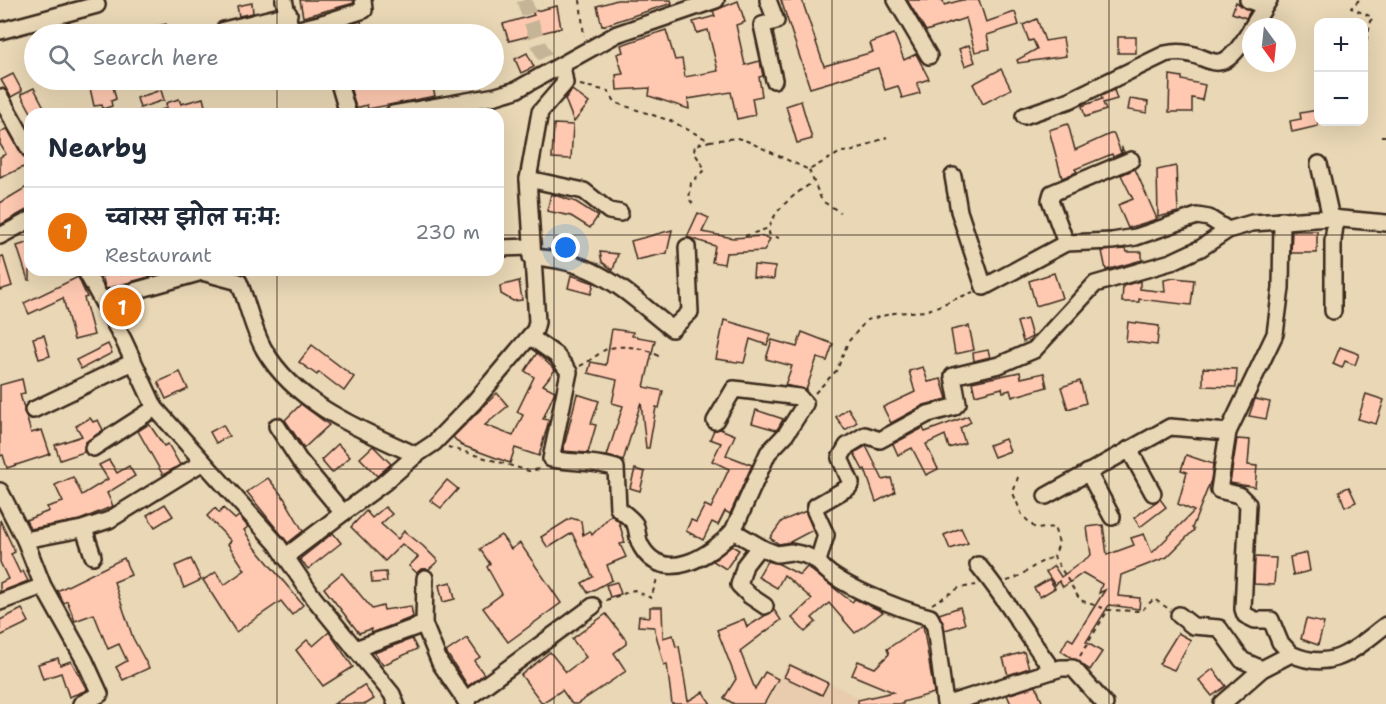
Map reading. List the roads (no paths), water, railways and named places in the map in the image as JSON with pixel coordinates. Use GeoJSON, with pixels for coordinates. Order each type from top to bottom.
{"type":"FeatureCollection","features":[{"type":"Feature","properties":{"kind":"street"},"geometry":{"type":"LineString","coordinates":[[334,24],[364,10],[363,0]]}},
{"type":"Feature","properties":{"kind":"street"},"geometry":{"type":"LineString","coordinates":[[427,108],[496,96],[536,81],[617,34],[716,0]]}},
{"type":"Feature","properties":{"kind":"street"},"geometry":{"type":"LineString","coordinates":[[768,0],[776,21],[762,25],[774,80]]}},
{"type":"Feature","properties":{"kind":"street"},"geometry":{"type":"LineString","coordinates":[[896,0],[929,56]]}},
{"type":"Feature","properties":{"kind":"street"},"geometry":{"type":"LineString","coordinates":[[1248,0],[1267,3],[1258,18]]}},
{"type":"Feature","properties":{"kind":"street"},"geometry":{"type":"LineString","coordinates":[[26,24],[97,5]]}},
{"type":"Feature","properties":{"kind":"street"},"geometry":{"type":"LineString","coordinates":[[240,24],[287,7],[290,24]]}},
{"type":"Feature","properties":{"kind":"street"},"geometry":{"type":"LineString","coordinates":[[0,31],[24,25]]}},
{"type":"Feature","properties":{"kind":"street"},"geometry":{"type":"LineString","coordinates":[[1023,116],[1070,100],[1165,54],[1182,51],[1213,62],[1223,62],[1233,57],[1242,43]]}},
{"type":"Feature","properties":{"kind":"street"},"geometry":{"type":"LineString","coordinates":[[285,557],[434,443],[532,338],[537,322],[528,179],[540,112],[565,83],[562,65]]}},
{"type":"Feature","properties":{"kind":"street"},"geometry":{"type":"LineString","coordinates":[[341,90],[346,108]]}},
{"type":"Feature","properties":{"kind":"street"},"geometry":{"type":"LineString","coordinates":[[0,97],[24,139]]}},
{"type":"Feature","properties":{"kind":"street"},"geometry":{"type":"LineString","coordinates":[[1066,243],[1050,200],[1052,193],[1131,160]]}},
{"type":"Feature","properties":{"kind":"street"},"geometry":{"type":"LineString","coordinates":[[1319,164],[1334,218],[1333,311]]}},
{"type":"Feature","properties":{"kind":"street"},"geometry":{"type":"LineString","coordinates":[[953,176],[959,211],[984,287],[1066,243],[1112,242],[1136,237],[1197,216],[1209,218],[1228,230]]}},
{"type":"Feature","properties":{"kind":"street"},"geometry":{"type":"LineString","coordinates":[[528,179],[584,191],[609,212],[620,213]]}},
{"type":"Feature","properties":{"kind":"street"},"geometry":{"type":"LineString","coordinates":[[818,561],[826,535],[815,511],[816,506],[849,487],[851,483],[840,458],[848,446],[865,435],[880,440],[928,414],[954,407],[958,403],[953,376],[999,365],[1034,350],[1095,284],[1170,262],[1201,248],[1228,230],[1252,223],[1334,218],[1386,223]]}},
{"type":"Feature","properties":{"kind":"street"},"geometry":{"type":"LineString","coordinates":[[1282,220],[1281,288],[1275,334],[1228,432],[1219,490],[1239,495],[1245,499],[1249,510],[1243,609],[1249,618],[1271,620],[1280,642],[1291,654],[1314,662],[1336,659],[1386,625]]}},
{"type":"Feature","properties":{"kind":"street"},"geometry":{"type":"LineString","coordinates":[[0,236],[24,223]]}},
{"type":"Feature","properties":{"kind":"street"},"geometry":{"type":"LineString","coordinates":[[504,249],[561,258],[589,267],[613,282],[672,328],[690,312],[687,247]]}},
{"type":"Feature","properties":{"kind":"street"},"geometry":{"type":"LineString","coordinates":[[88,276],[154,408],[285,557],[313,597],[392,694],[396,704]]}},
{"type":"Feature","properties":{"kind":"street"},"geometry":{"type":"LineString","coordinates":[[102,300],[188,276]]}},
{"type":"Feature","properties":{"kind":"street"},"geometry":{"type":"LineString","coordinates":[[216,276],[238,282],[265,351],[295,387],[356,428],[416,455]]}},
{"type":"Feature","properties":{"kind":"street"},"geometry":{"type":"LineString","coordinates":[[532,338],[556,355],[569,372],[551,459],[590,465],[603,464],[616,468],[618,508],[634,522],[637,537],[654,563],[664,566],[684,564],[703,556],[721,544],[733,531],[768,453],[786,434],[805,404],[800,397],[734,389],[715,421]]}},
{"type":"Feature","properties":{"kind":"street"},"geometry":{"type":"LineString","coordinates":[[33,410],[133,362]]}},
{"type":"Feature","properties":{"kind":"street"},"geometry":{"type":"LineString","coordinates":[[93,448],[154,408]]}},
{"type":"Feature","properties":{"kind":"street"},"geometry":{"type":"LineString","coordinates":[[277,426],[299,460],[343,513]]}},
{"type":"Feature","properties":{"kind":"street"},"geometry":{"type":"LineString","coordinates":[[1046,496],[1170,427],[1228,432]]}},
{"type":"Feature","properties":{"kind":"street"},"geometry":{"type":"LineString","coordinates":[[1130,449],[1153,493]]}},
{"type":"Feature","properties":{"kind":"street"},"geometry":{"type":"LineString","coordinates":[[26,540],[84,529],[109,520],[203,462]]}},
{"type":"Feature","properties":{"kind":"street"},"geometry":{"type":"LineString","coordinates":[[1088,472],[1112,517]]}},
{"type":"Feature","properties":{"kind":"street"},"geometry":{"type":"LineString","coordinates":[[0,491],[26,540],[43,586],[85,661],[100,694],[81,704]]}},
{"type":"Feature","properties":{"kind":"street"},"geometry":{"type":"LineString","coordinates":[[84,529],[93,556]]}},
{"type":"Feature","properties":{"kind":"street"},"geometry":{"type":"LineString","coordinates":[[733,531],[759,547],[777,554],[791,552],[818,561],[836,579],[901,609],[930,617],[935,627],[947,704],[1052,669],[1073,668],[1105,704]]}},
{"type":"Feature","properties":{"kind":"street"},"geometry":{"type":"LineString","coordinates":[[759,547],[745,565],[739,585],[765,606]]}},
{"type":"Feature","properties":{"kind":"street"},"geometry":{"type":"LineString","coordinates":[[978,565],[993,583],[1022,630],[1052,669]]}},
{"type":"Feature","properties":{"kind":"street"},"geometry":{"type":"LineString","coordinates":[[425,578],[424,624],[440,663],[467,702],[593,606]]}},
{"type":"Feature","properties":{"kind":"street"},"geometry":{"type":"LineString","coordinates":[[0,602],[43,586]]}},
{"type":"Feature","properties":{"kind":"street"},"geometry":{"type":"LineString","coordinates":[[1179,615],[1193,626],[1219,628],[1242,660],[1262,669]]}},
{"type":"Feature","properties":{"kind":"street"},"geometry":{"type":"LineString","coordinates":[[355,649],[424,624]]}},
{"type":"Feature","properties":{"kind":"street"},"geometry":{"type":"LineString","coordinates":[[1222,704],[1262,669],[1291,654]]}},
{"type":"Feature","properties":{"kind":"tunnel"},"geometry":{"type":"LineString","coordinates":[[524,0],[539,45],[552,71]]}},
{"type":"Feature","properties":{"kind":"place","name":"च्वास्स झोल मःमः"},"geometry":{"type":"Point","coordinates":[122,307]}}]}
